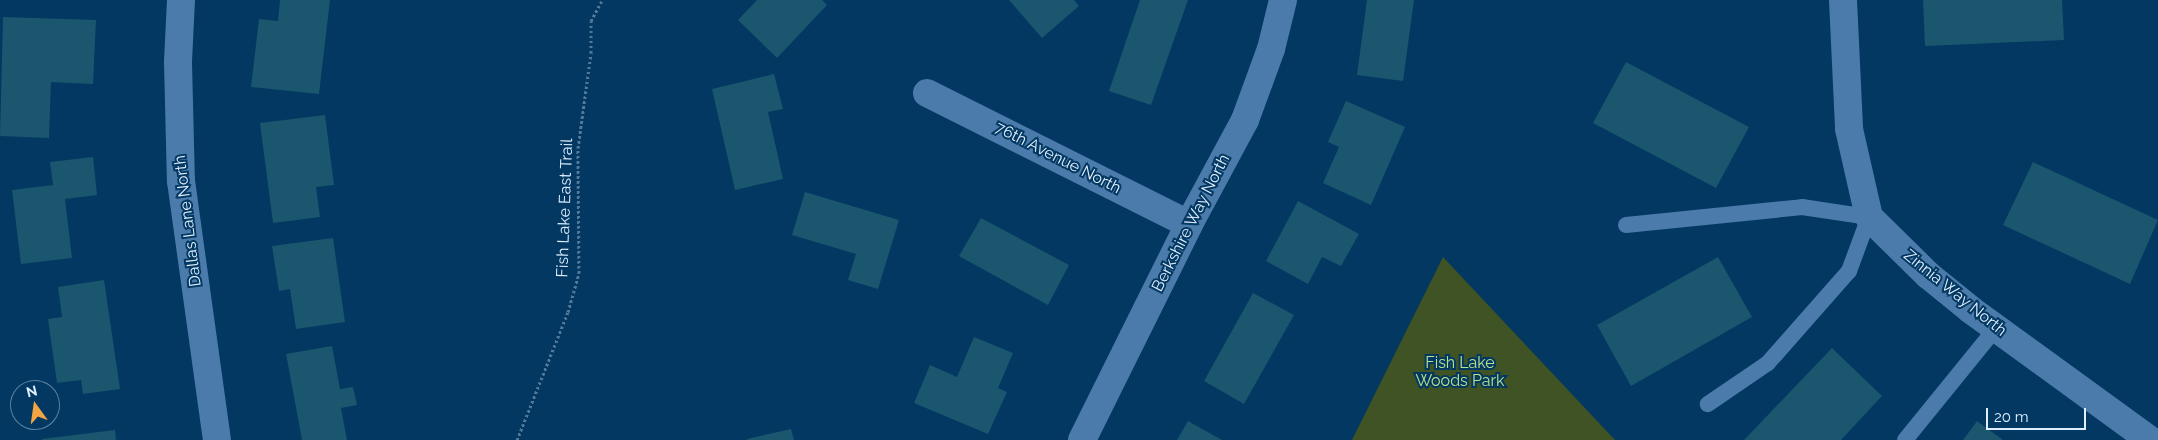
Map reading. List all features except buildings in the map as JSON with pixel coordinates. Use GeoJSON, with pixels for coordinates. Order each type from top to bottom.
{"type":"FeatureCollection","features":[{"type":"Feature","properties":{"kind":"street","name":"Dallas Lane North"},"geometry":{"type":"LineString","coordinates":[[181,0],[178,62],[181,181],[218,440]]}},
{"type":"Feature","properties":{"kind":"street","name":"Berkshire Way North"},"geometry":{"type":"LineString","coordinates":[[1082,440],[1189,224],[1245,120],[1271,50],[1283,0]]}},
{"type":"Feature","properties":{"kind":"street"},"geometry":{"type":"LineString","coordinates":[[1843,0],[1849,129],[1869,217]]}},
{"type":"Feature","properties":{"kind":"street","name":"76th Avenue North"},"geometry":{"type":"LineString","coordinates":[[927,93],[1189,224]]}},
{"type":"Feature","properties":{"kind":"street","name":"Zinnia Way North"},"geometry":{"type":"LineString","coordinates":[[1869,217],[1928,275],[1996,328],[2151,432]]}},
{"type":"Feature","properties":{"kind":"lane"},"geometry":{"type":"LineString","coordinates":[[1626,225],[1802,207],[1869,217],[1849,270],[1768,363],[1708,404]]}},
{"type":"Feature","properties":{"kind":"lane"},"geometry":{"type":"LineString","coordinates":[[1905,440],[1996,328]]}},
{"type":"Feature","properties":{"kind":"path","name":"Fish Lake East Trail"},"geometry":{"type":"LineString","coordinates":[[518,440],[568,312],[579,273],[578,148],[591,53],[591,21],[602,0]]}},
{"type":"Feature","properties":{"kind":"green space","name":"Fish Lake Woods Park"},"geometry":{"type":"Polygon","coordinates":[[[1443,257],[1615,440],[1352,440],[1443,257]]]}}]}
